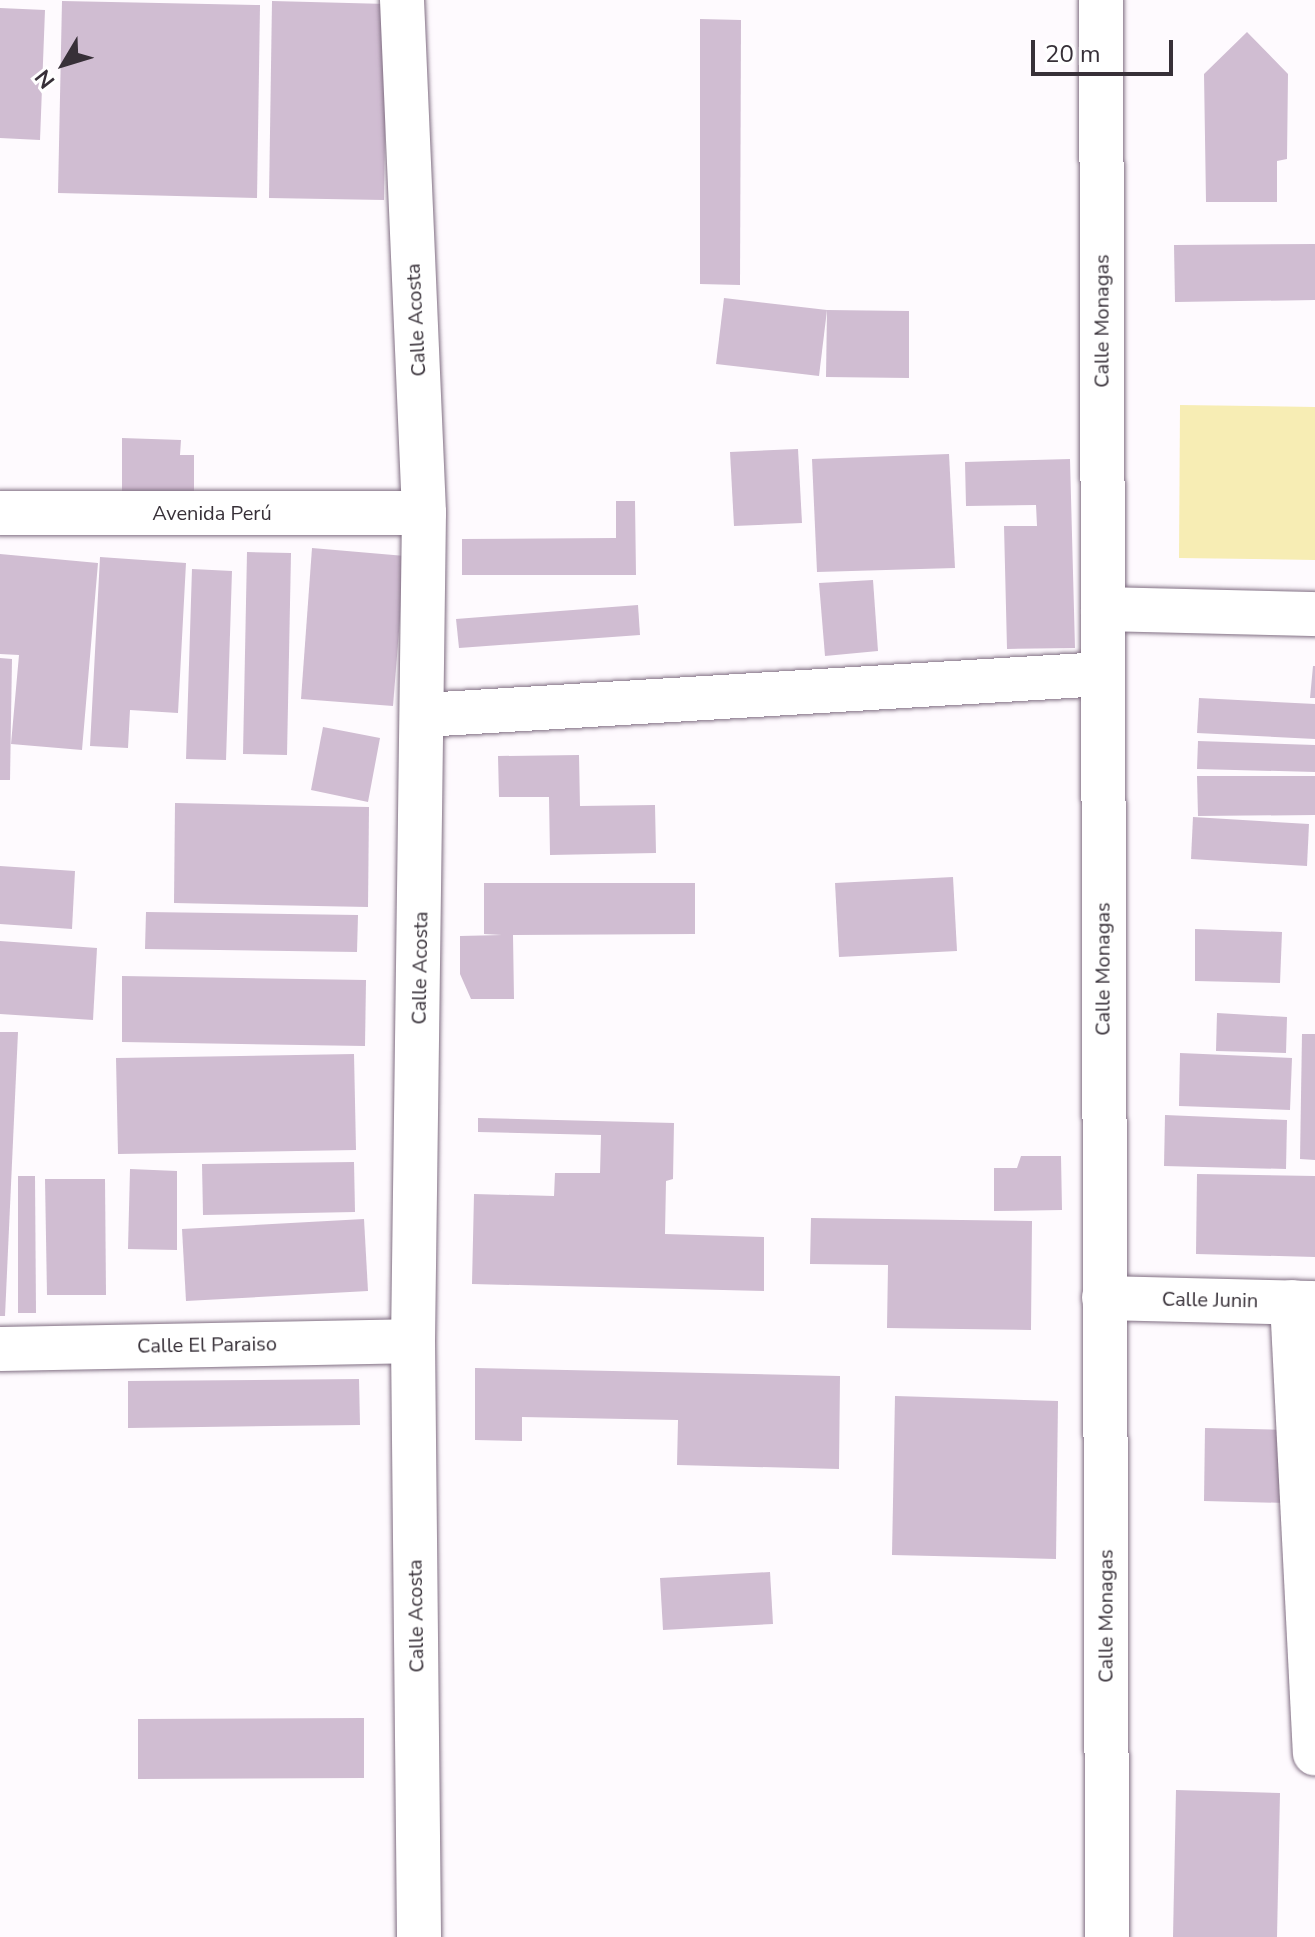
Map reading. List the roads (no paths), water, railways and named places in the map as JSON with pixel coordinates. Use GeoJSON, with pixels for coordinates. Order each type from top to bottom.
{"type":"FeatureCollection","features":[{"type":"Feature","properties":{"kind":"street","name":"Calle Acosta"},"geometry":{"type":"LineString","coordinates":[[402,0],[424,513],[424,715],[413,1341],[419,1937]]}},
{"type":"Feature","properties":{"kind":"street","name":"Calle Monagas"},"geometry":{"type":"LineString","coordinates":[[1101,0],[1107,1937]]}},
{"type":"Feature","properties":{"kind":"street","name":"Avenida Perú"},"geometry":{"type":"LineString","coordinates":[[0,513],[424,513]]}},
{"type":"Feature","properties":{"kind":"street"},"geometry":{"type":"LineString","coordinates":[[1103,609],[1315,614]]}},
{"type":"Feature","properties":{"kind":"street"},"geometry":{"type":"LineString","coordinates":[[424,715],[1103,674]]}},
{"type":"Feature","properties":{"kind":"street","name":"Calle Junin"},"geometry":{"type":"LineString","coordinates":[[1104,1298],[1304,1302]]}},
{"type":"Feature","properties":{"kind":"street"},"geometry":{"type":"LineString","coordinates":[[1304,1302],[1315,1753]]}},
{"type":"Feature","properties":{"kind":"street","name":"Calle El Paraiso"},"geometry":{"type":"LineString","coordinates":[[0,1349],[413,1341]]}}]}
